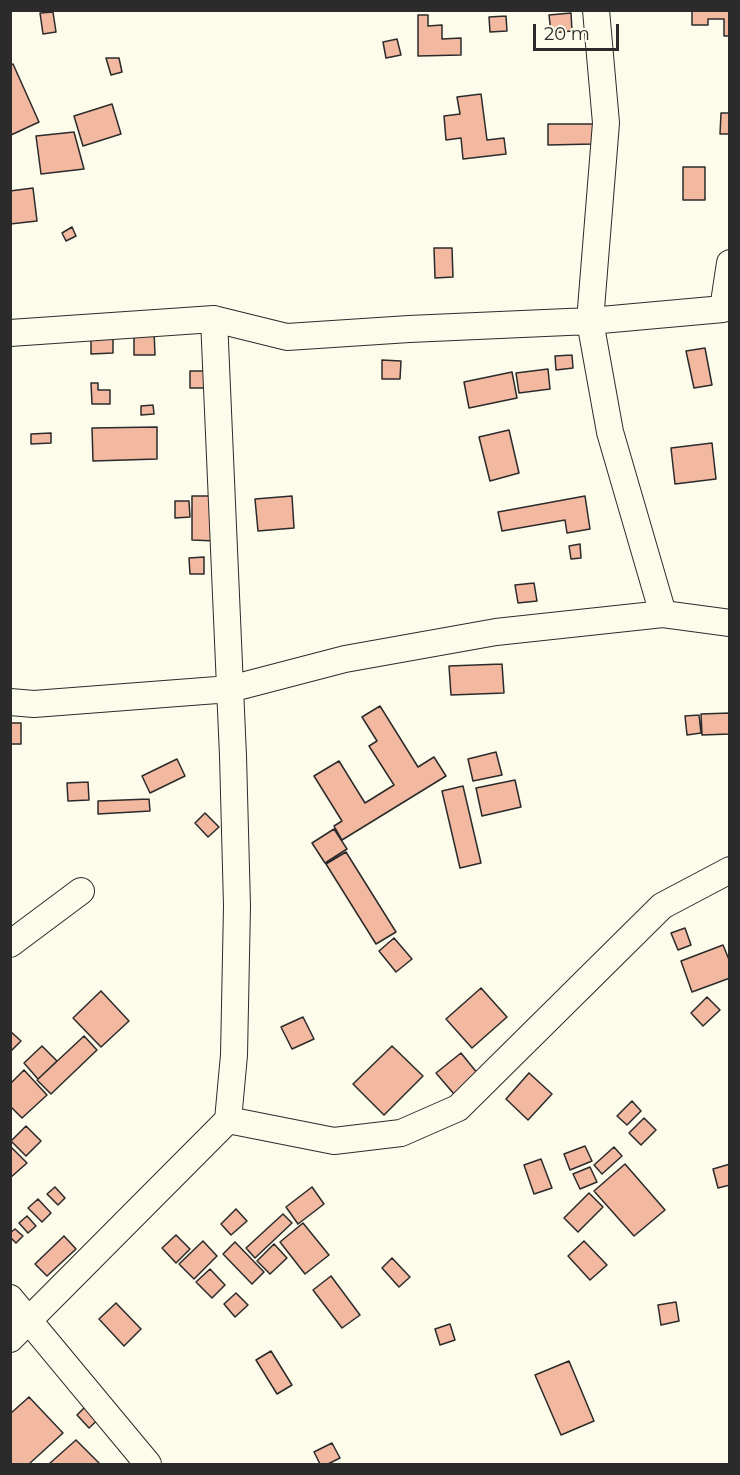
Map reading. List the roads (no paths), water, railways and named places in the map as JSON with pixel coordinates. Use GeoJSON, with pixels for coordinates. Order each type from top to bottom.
{"type":"FeatureCollection","features":[{"type":"Feature","properties":{"kind":"street"},"geometry":{"type":"LineString","coordinates":[[596,10],[606,123],[590,321],[610,432],[663,614]]}},
{"type":"Feature","properties":{"kind":"street"},"geometry":{"type":"LineString","coordinates":[[10,333],[214,319],[287,337],[590,321],[723,309],[729,263]]}},
{"type":"Feature","properties":{"kind":"street"},"geometry":{"type":"LineString","coordinates":[[10,1339],[228,1120],[234,1054],[237,906],[214,319]]}},
{"type":"Feature","properties":{"kind":"street"},"geometry":{"type":"LineString","coordinates":[[10,702],[34,704],[230,689],[345,659],[484,634],[663,614],[729,622]]}},
{"type":"Feature","properties":{"kind":"street"},"geometry":{"type":"LineString","coordinates":[[228,1120],[334,1141],[401,1133],[458,1108],[662,906],[729,870]]}},
{"type":"Feature","properties":{"kind":"street"},"geometry":{"type":"LineString","coordinates":[[10,944],[81,891]]}},
{"type":"Feature","properties":{"kind":"street"},"geometry":{"type":"LineString","coordinates":[[10,1298],[148,1464]]}}]}
